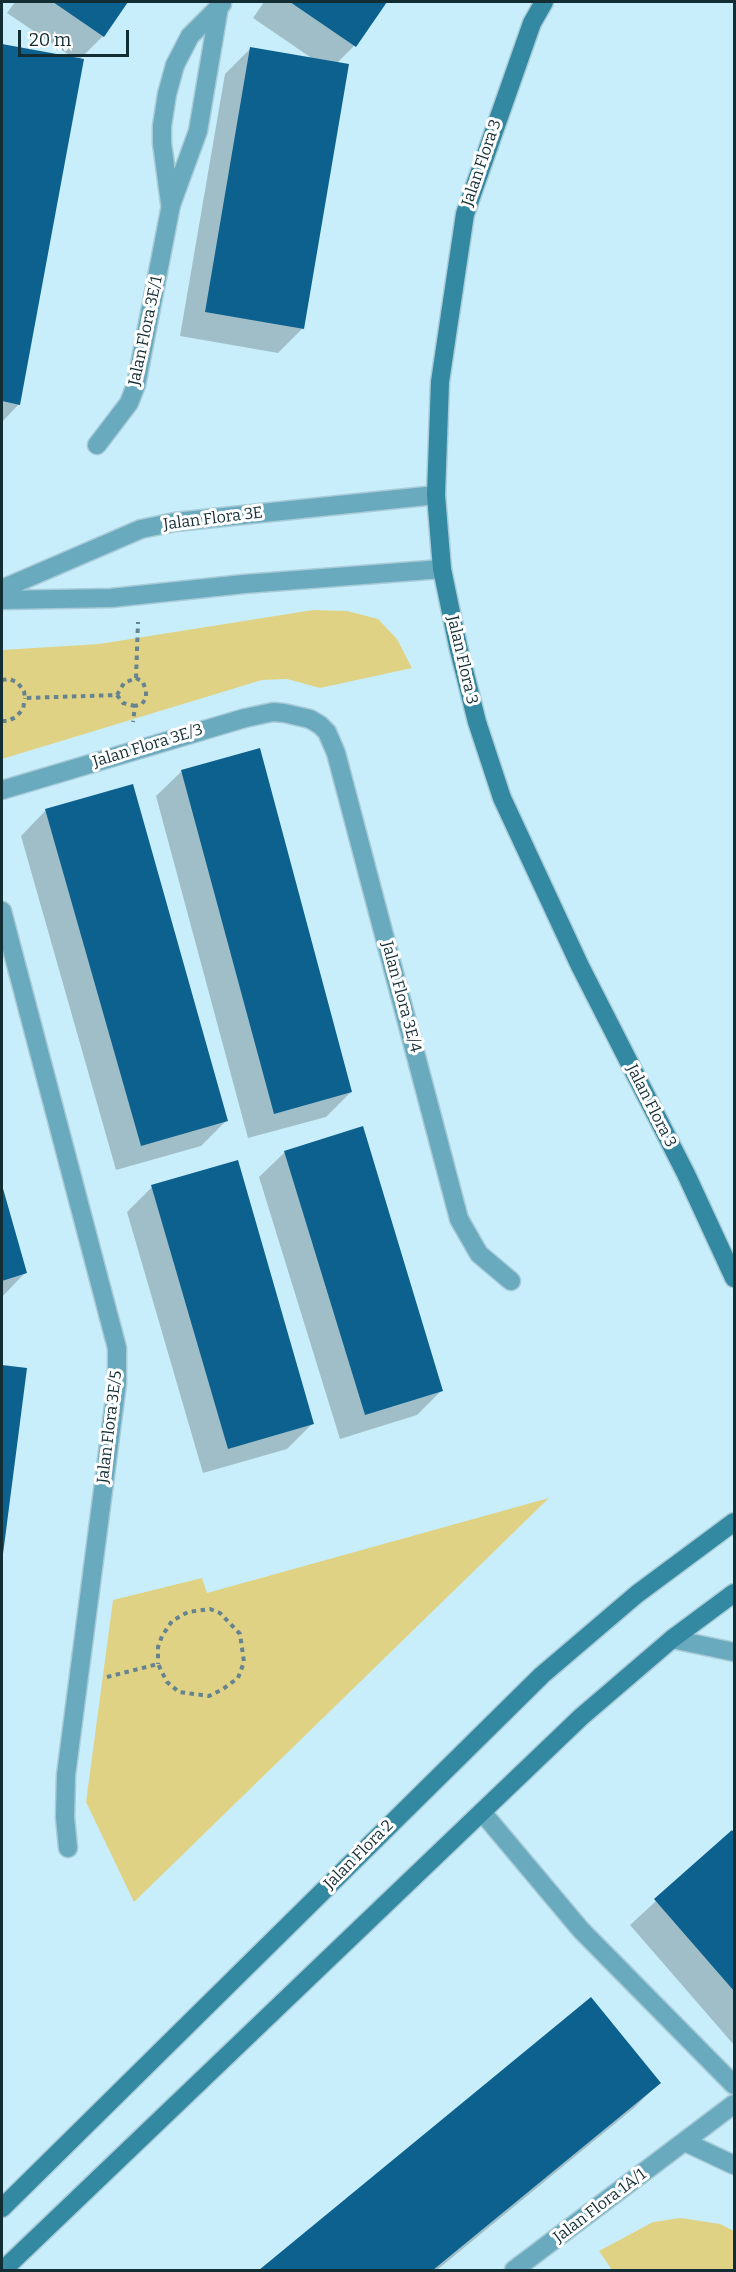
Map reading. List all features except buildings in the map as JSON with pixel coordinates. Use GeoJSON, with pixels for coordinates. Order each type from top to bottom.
{"type":"FeatureCollection","features":[{"type":"Feature","properties":{"kind":"street","name":"Jalan Flora 3"},"geometry":{"type":"LineString","coordinates":[[544,2],[532,23],[465,214],[440,382],[436,495],[442,569],[477,722],[502,798],[580,966],[686,1174],[735,1278]]}},
{"type":"Feature","properties":{"kind":"street","name":"Jalan Flora 3E/1"},"geometry":{"type":"LineString","coordinates":[[171,205],[162,143],[167,94],[175,65],[190,36],[221,4]]}},
{"type":"Feature","properties":{"kind":"street","name":"Jalan Flora 3E/1"},"geometry":{"type":"LineString","coordinates":[[97,445],[129,403],[136,385],[171,205],[198,131],[221,4]]}},
{"type":"Feature","properties":{"kind":"street","name":"Jalan Flora 3E"},"geometry":{"type":"LineString","coordinates":[[2,589],[141,529],[175,522],[436,495]]}},
{"type":"Feature","properties":{"kind":"street"},"geometry":{"type":"LineString","coordinates":[[2,600],[111,598],[244,584],[442,569]]}},
{"type":"Feature","properties":{"kind":"street","name":"Jalan Flora 3E/3"},"geometry":{"type":"LineString","coordinates":[[2,790],[245,718],[273,712],[297,715]]}},
{"type":"Feature","properties":{"kind":"street","name":"Jalan Flora 3E/4"},"geometry":{"type":"LineString","coordinates":[[297,715],[320,725],[327,732],[336,753],[459,1219],[479,1254],[511,1281]]}},
{"type":"Feature","properties":{"kind":"street","name":"Jalan Flora 3E/5"},"geometry":{"type":"LineString","coordinates":[[2,911],[117,1348],[117,1383],[65,1794],[68,1848]]}},
{"type":"Feature","properties":{"kind":"street","name":"Jalan Flora 2"},"geometry":{"type":"LineString","coordinates":[[2,2208],[542,1675],[637,1594],[735,1522]]}},
{"type":"Feature","properties":{"kind":"street"},"geometry":{"type":"LineString","coordinates":[[3,2271],[580,1717],[672,1639],[735,1593]]}},
{"type":"Feature","properties":{"kind":"street"},"geometry":{"type":"LineString","coordinates":[[672,1639],[735,1652]]}},
{"type":"Feature","properties":{"kind":"street"},"geometry":{"type":"LineString","coordinates":[[482,1812],[581,1930],[735,2085]]}},
{"type":"Feature","properties":{"kind":"street","name":"Jalan Flora 1A/1"},"geometry":{"type":"LineString","coordinates":[[514,2271],[735,2104]]}},
{"type":"Feature","properties":{"kind":"street"},"geometry":{"type":"LineString","coordinates":[[685,2142],[735,2165]]}},
{"type":"Feature","properties":{"kind":"path"},"geometry":{"type":"LineString","coordinates":[[136,678],[138,595]]}},
{"type":"Feature","properties":{"kind":"path"},"geometry":{"type":"LineString","coordinates":[[117,695],[124,683],[136,678]]}},
{"type":"Feature","properties":{"kind":"path"},"geometry":{"type":"LineString","coordinates":[[117,695],[123,703],[135,706],[142,704],[146,698],[146,691],[142,682],[136,678]]}},
{"type":"Feature","properties":{"kind":"path"},"geometry":{"type":"LineString","coordinates":[[2,680],[9,679],[17,682],[24,691],[25,698],[23,708],[16,717],[2,721]]}},
{"type":"Feature","properties":{"kind":"path"},"geometry":{"type":"LineString","coordinates":[[25,698],[117,695]]}},
{"type":"Feature","properties":{"kind":"path"},"geometry":{"type":"LineString","coordinates":[[130,752],[135,706]]}},
{"type":"Feature","properties":{"kind":"path"},"geometry":{"type":"LineString","coordinates":[[210,1609],[220,1613],[233,1624],[240,1634],[244,1662],[238,1678],[209,1696],[179,1692],[166,1682],[158,1664],[162,1636],[172,1622],[188,1611],[210,1609]]}},
{"type":"Feature","properties":{"kind":"path"},"geometry":{"type":"LineString","coordinates":[[78,1684],[158,1664]]}},
{"type":"Feature","properties":{"kind":"shaded area"},"geometry":{"type":"Polygon","coordinates":[[[313,610],[347,611],[378,619],[397,639],[412,668],[320,688],[287,679],[262,680],[2,759],[2,650],[99,644],[313,610]]]}},
{"type":"Feature","properties":{"kind":"shaded area"},"geometry":{"type":"Polygon","coordinates":[[[549,1498],[134,1902],[86,1802],[113,1600],[202,1578],[207,1593],[549,1498]]]}},
{"type":"Feature","properties":{"kind":"shaded area"},"geometry":{"type":"Polygon","coordinates":[[[681,2218],[720,2224],[734,2231],[734,2270],[612,2270],[599,2251],[653,2222],[681,2218]]]}}]}
